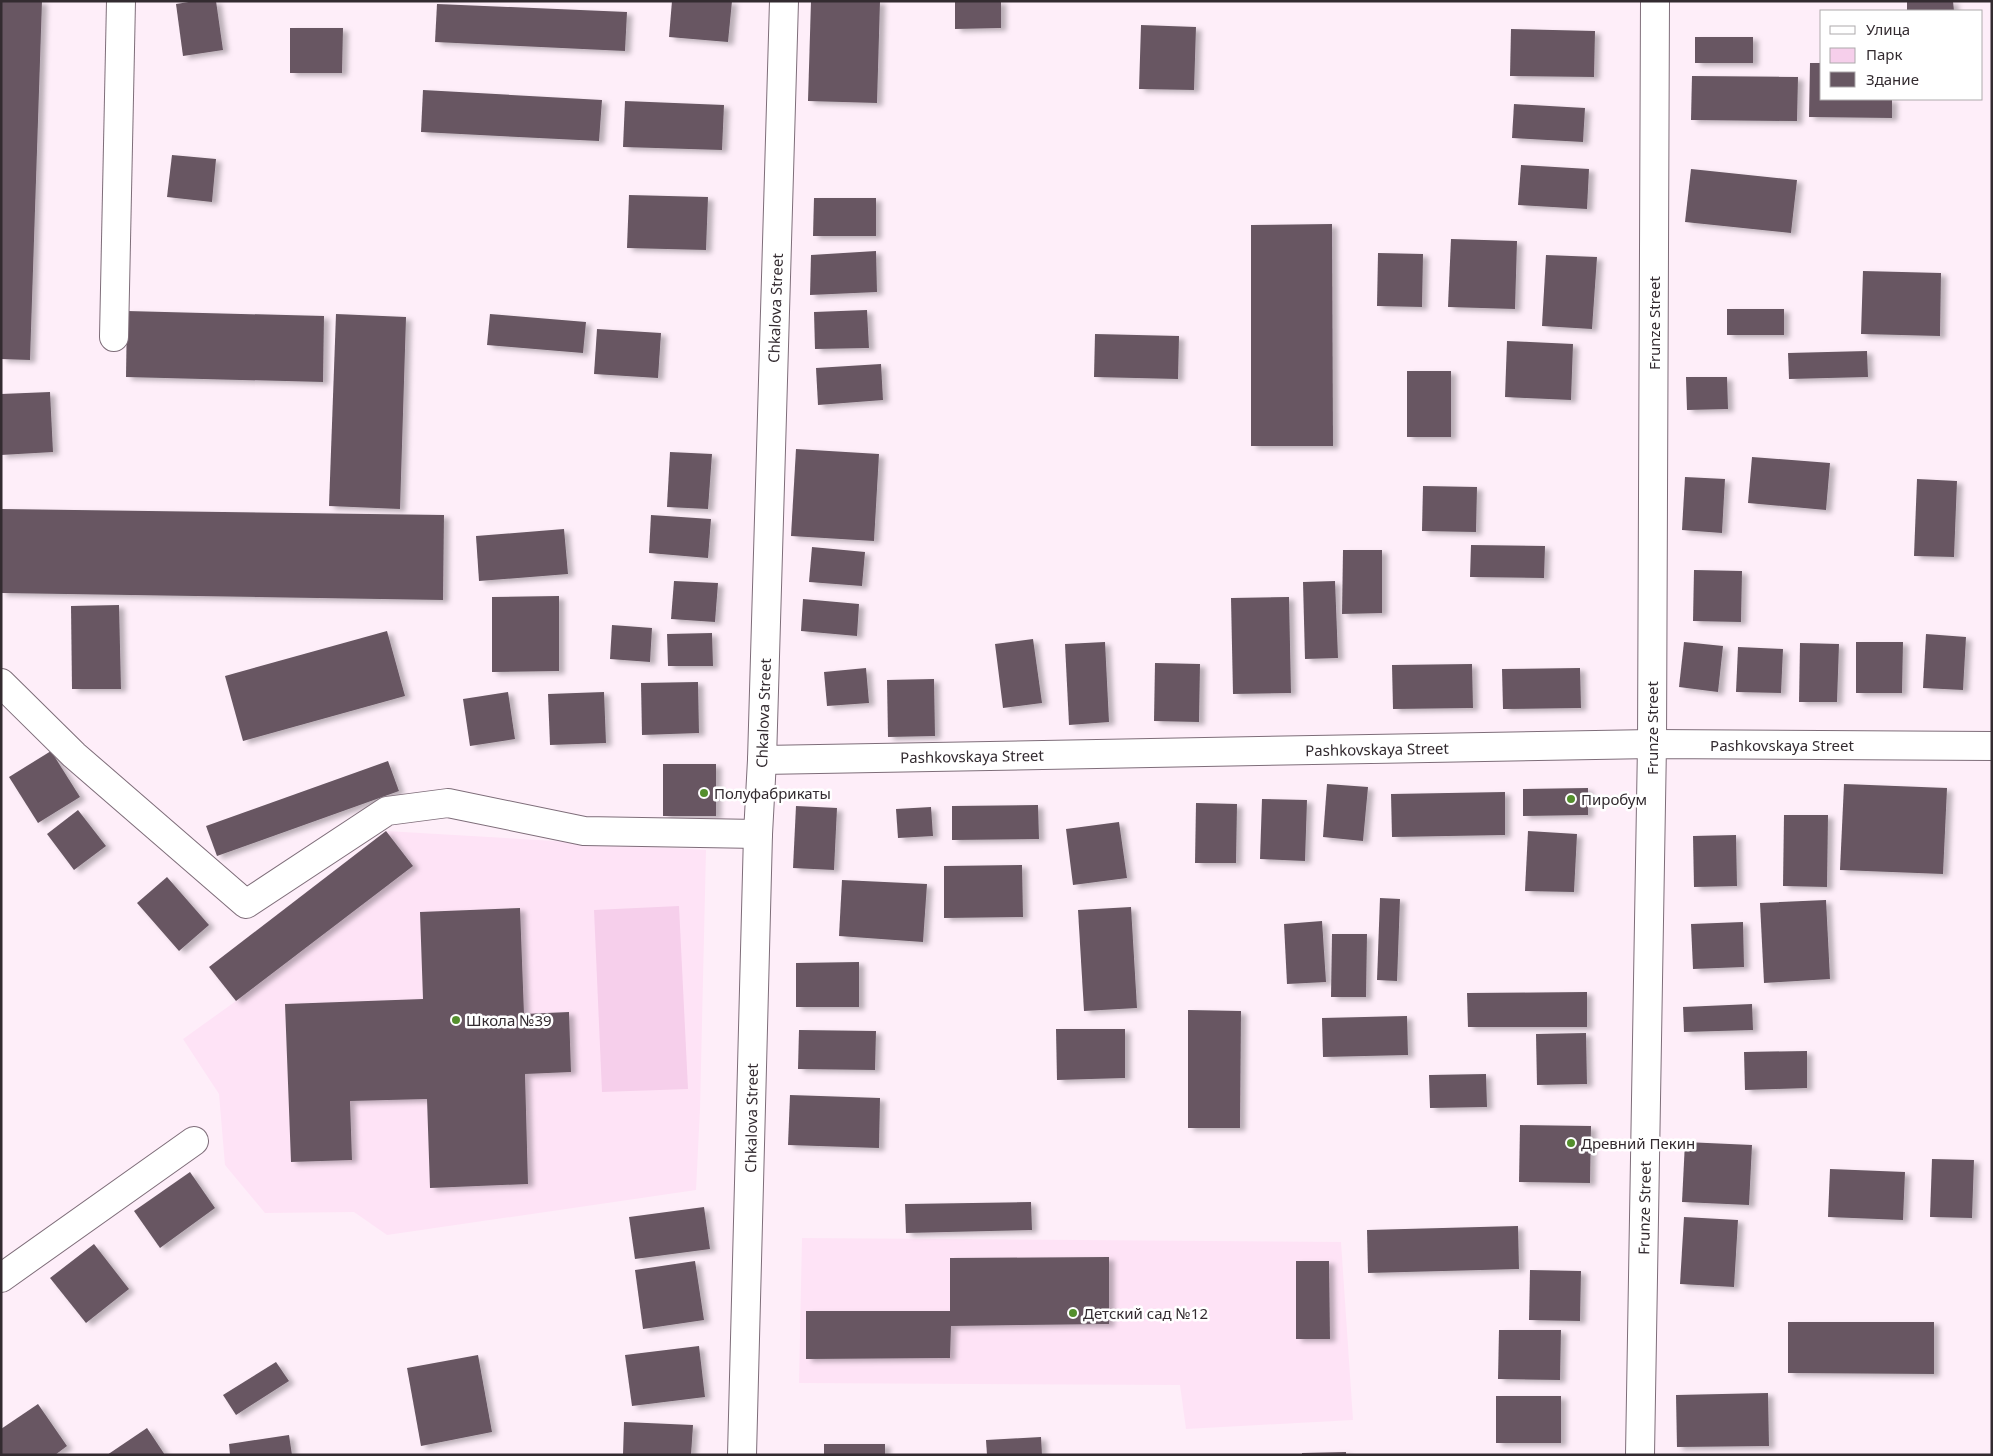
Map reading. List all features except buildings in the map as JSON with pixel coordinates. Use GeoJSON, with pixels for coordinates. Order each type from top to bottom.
{"type":"FeatureCollection","features":[{"type":"Feature","properties":{"kind":"street"},"geometry":{"type":"LineString","coordinates":[[114,337],[121,1]]}},
{"type":"Feature","properties":{"kind":"street","name":"Chkalova Street"},"geometry":{"type":"LineString","coordinates":[[742,1455],[758,834],[762,760],[784,1]]}},
{"type":"Feature","properties":{"kind":"street","name":"Frunze Street"},"geometry":{"type":"LineString","coordinates":[[1640,1455],[1652,744],[1655,1]]}},
{"type":"Feature","properties":{"kind":"street"},"geometry":{"type":"LineString","coordinates":[[1,683],[74,755],[246,904],[387,811],[448,803],[584,831],[758,834]]}},
{"type":"Feature","properties":{"kind":"street","name":"Pashkovskaya Street"},"geometry":{"type":"LineString","coordinates":[[762,760],[1652,744],[1992,746]]}},
{"type":"Feature","properties":{"kind":"street"},"geometry":{"type":"LineString","coordinates":[[1,1278],[194,1140]]}},
{"type":"Feature","properties":{"kind":"shaded area","name":"Школа №39"},"geometry":{"type":"Polygon","coordinates":[[[386,831],[706,850],[700,1109],[696,1190],[387,1235],[354,1212],[265,1213],[225,1165],[219,1094],[183,1039],[236,1001],[209,967],[386,831]]]}},
{"type":"Feature","properties":{"kind":"shaded area","name":"Детский сад №12"},"geometry":{"type":"Polygon","coordinates":[[[802,1238],[1341,1242],[1353,1420],[1186,1429],[1180,1385],[799,1383],[802,1238]]]}},
{"type":"Feature","properties":{"kind":"green space"},"geometry":{"type":"Polygon","coordinates":[[[679,906],[688,1089],[602,1092],[594,910],[679,906]]]}},
{"type":"Feature","properties":{"kind":"place","name":"Полуфабрикаты"},"geometry":{"type":"Point","coordinates":[704,793]}},
{"type":"Feature","properties":{"kind":"place","name":"Пиробум"},"geometry":{"type":"Point","coordinates":[1571,799]}},
{"type":"Feature","properties":{"kind":"place","name":"Школа №39"},"geometry":{"type":"Point","coordinates":[456,1020]}},
{"type":"Feature","properties":{"kind":"place","name":"Древний Пекин"},"geometry":{"type":"Point","coordinates":[1571,1143]}},
{"type":"Feature","properties":{"kind":"place","name":"Детский сад №12"},"geometry":{"type":"Point","coordinates":[1073,1313]}}]}
